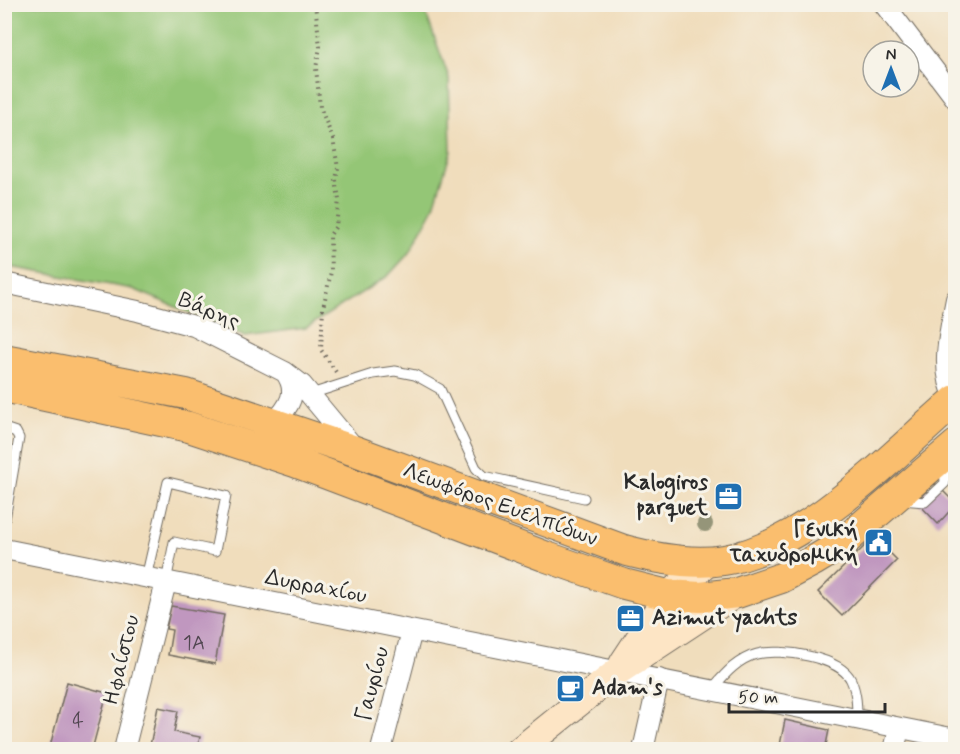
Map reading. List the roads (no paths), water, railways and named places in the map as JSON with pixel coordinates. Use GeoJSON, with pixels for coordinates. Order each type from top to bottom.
{"type":"FeatureCollection","features":[{"type":"Feature","properties":{"kind":"main road","name":"Λεωφόρος Ευελπίδων"},"geometry":{"type":"LineString","coordinates":[[4,359],[186,394],[358,452],[624,550],[676,561],[710,561],[750,553],[806,527],[842,499],[956,399]]}},
{"type":"Feature","properties":{"kind":"main road","name":"Λεωφόρος Ευελπίδων"},"geometry":{"type":"LineString","coordinates":[[4,387],[189,427],[295,462],[604,577],[668,596],[700,597],[737,593],[781,578],[815,561],[840,544],[949,450]]}},
{"type":"Feature","properties":{"kind":"main road"},"geometry":{"type":"LineString","coordinates":[[617,672],[668,596],[710,561]]}},
{"type":"Feature","properties":{"kind":"main road"},"geometry":{"type":"LineString","coordinates":[[520,750],[617,672],[737,593]]}},
{"type":"Feature","properties":{"kind":"street"},"geometry":{"type":"LineString","coordinates":[[884,4],[956,99]]}},
{"type":"Feature","properties":{"kind":"street","name":"Βάρης"},"geometry":{"type":"LineString","coordinates":[[4,283],[138,311],[194,326],[285,372],[311,394],[358,452]]}},
{"type":"Feature","properties":{"kind":"street"},"geometry":{"type":"LineString","coordinates":[[956,299],[946,373],[948,386],[956,399]]}},
{"type":"Feature","properties":{"kind":"street"},"geometry":{"type":"LineString","coordinates":[[274,423],[288,407],[293,394],[292,382],[285,372]]}},
{"type":"Feature","properties":{"kind":"street","name":"Δυρραχίου"},"geometry":{"type":"LineString","coordinates":[[4,549],[956,739]]}},
{"type":"Feature","properties":{"kind":"street","name":"Ηφαίστου"},"geometry":{"type":"LineString","coordinates":[[124,750],[166,582]]}},
{"type":"Feature","properties":{"kind":"street","name":"Γαυρίου"},"geometry":{"type":"LineString","coordinates":[[381,750],[412,631]]}},
{"type":"Feature","properties":{"kind":"street"},"geometry":{"type":"LineString","coordinates":[[642,750],[659,679]]}},
{"type":"Feature","properties":{"kind":"street"},"geometry":{"type":"LineString","coordinates":[[894,750],[899,729]]}},
{"type":"Feature","properties":{"kind":"lane"},"geometry":{"type":"LineString","coordinates":[[311,394],[373,374],[395,371],[415,375],[440,389],[476,468],[484,476],[584,498]]}},
{"type":"Feature","properties":{"kind":"lane"},"geometry":{"type":"LineString","coordinates":[[4,428],[16,432],[19,438],[16,466],[4,525]]}},
{"type":"Feature","properties":{"kind":"lane"},"geometry":{"type":"LineString","coordinates":[[146,578],[168,482],[226,496],[215,551],[174,542],[166,582]]}},
{"type":"Feature","properties":{"kind":"lane"},"geometry":{"type":"LineString","coordinates":[[710,690],[742,660],[758,653],[793,653],[837,665],[850,678],[856,693],[857,721]]}},
{"type":"Feature","properties":{"kind":"place","name":"Kalogiros parquet"},"geometry":{"type":"Point","coordinates":[729,496]}},
{"type":"Feature","properties":{"kind":"place","name":"Γενική ταχυδρομική"},"geometry":{"type":"Point","coordinates":[879,543]}},
{"type":"Feature","properties":{"kind":"place","name":"Azimut yachts"},"geometry":{"type":"Point","coordinates":[631,618]}},
{"type":"Feature","properties":{"kind":"place","name":"Adam's"},"geometry":{"type":"Point","coordinates":[571,688]}}]}
